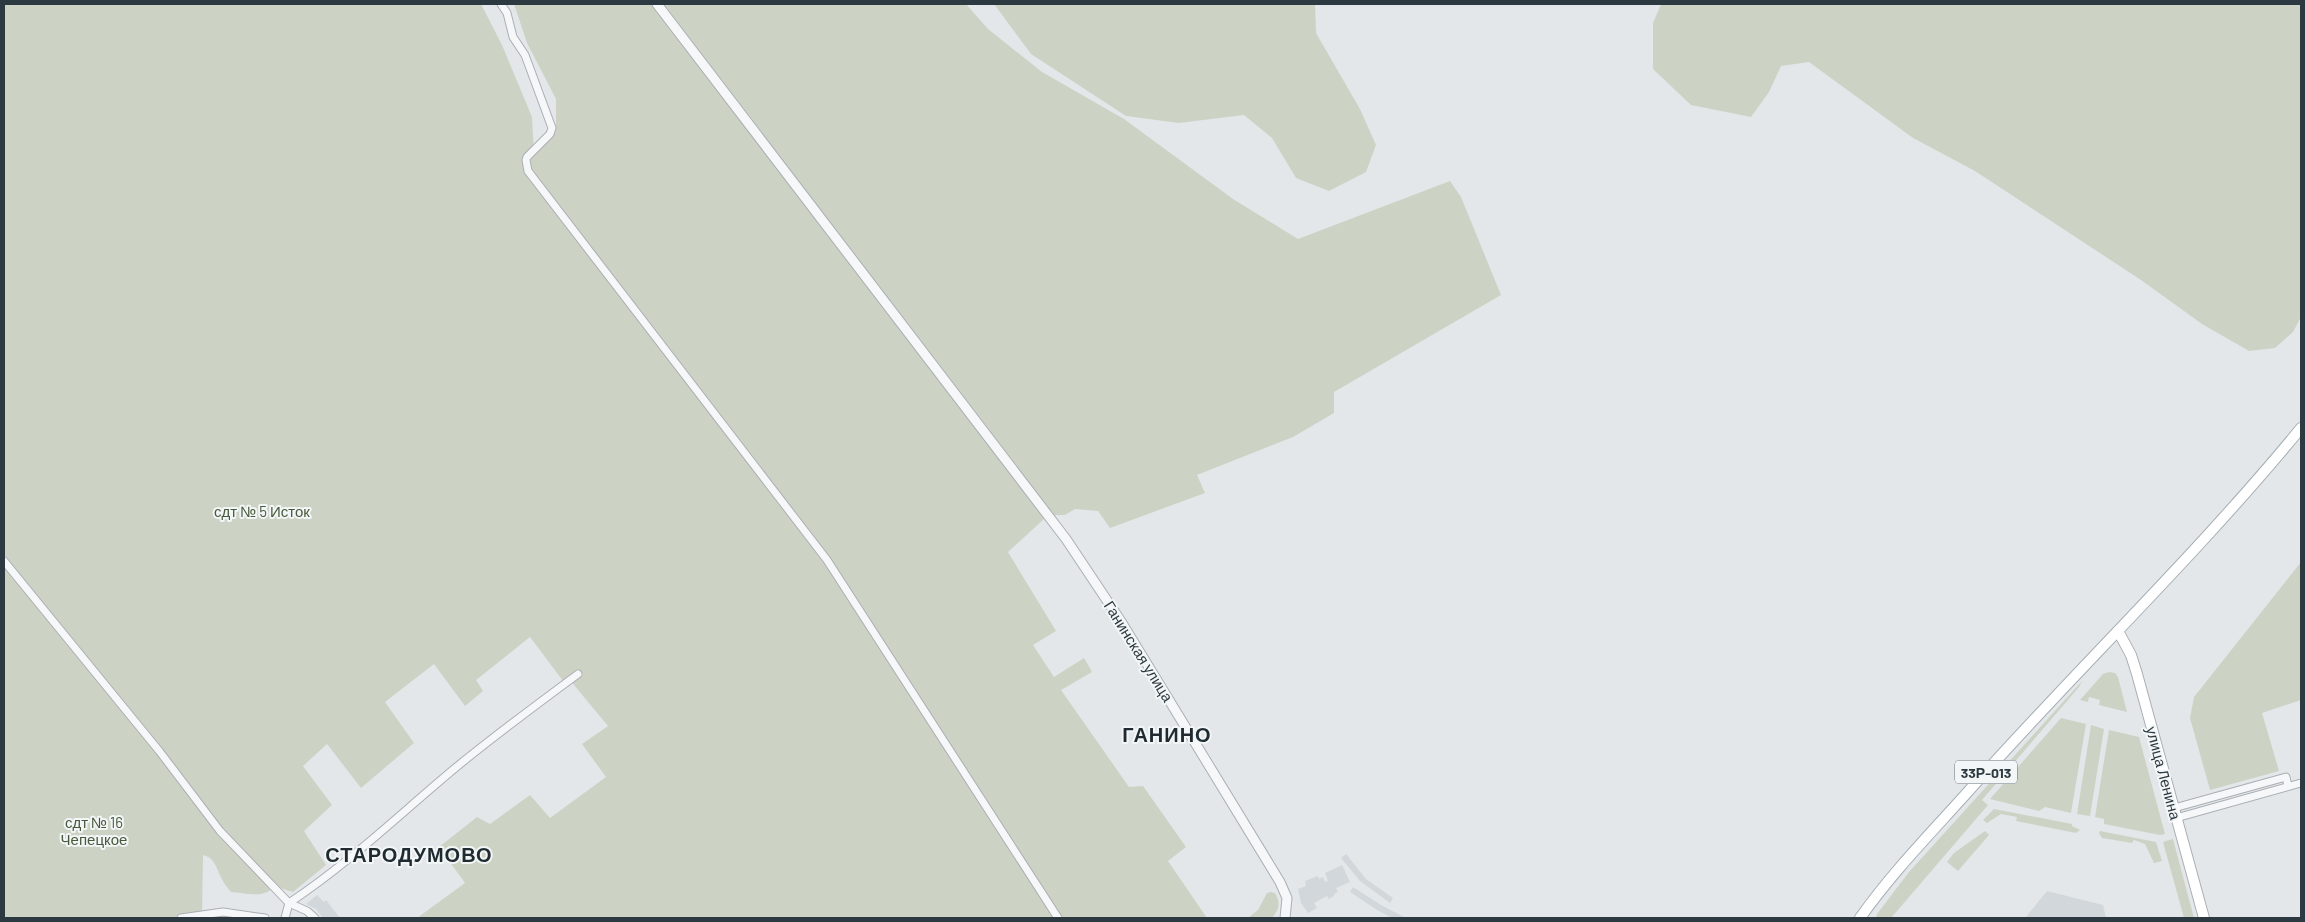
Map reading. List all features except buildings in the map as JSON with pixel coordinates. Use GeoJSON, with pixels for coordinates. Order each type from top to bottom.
{"type":"FeatureCollection","features":[{"type":"Feature","properties":{"kind":"main road","name":"33Р-013"},"geometry":{"type":"LineString","coordinates":[[1860,918],[1891,878],[1990,767],[2224,518],[2301,428]]}},
{"type":"Feature","properties":{"kind":"main road","name":"улица Ленина"},"geometry":{"type":"LineString","coordinates":[[2118,630],[2131,655],[2204,918]]}},
{"type":"Feature","properties":{"kind":"street"},"geometry":{"type":"LineString","coordinates":[[502,4],[507,13],[513,38],[525,55],[552,128],[550,134],[527,157],[528,171],[828,560],[947,749],[1058,918]]}},
{"type":"Feature","properties":{"kind":"street","name":"Ганинская улица"},"geometry":{"type":"LineString","coordinates":[[657,4],[1049,516],[1122,623],[1285,893],[1288,904],[1285,918]]}},
{"type":"Feature","properties":{"kind":"street"},"geometry":{"type":"LineString","coordinates":[[4,561],[160,752],[220,831],[289,903],[306,911],[315,918]]}},
{"type":"Feature","properties":{"kind":"street"},"geometry":{"type":"LineString","coordinates":[[286,918],[289,903],[309,890],[456,768],[578,674]]}},
{"type":"Feature","properties":{"kind":"street"},"geometry":{"type":"LineString","coordinates":[[2175,813],[2301,783]]}},
{"type":"Feature","properties":{"kind":"street"},"geometry":{"type":"LineString","coordinates":[[180,918],[223,912],[265,918]]}},
{"type":"Feature","properties":{"kind":"shaded area"},"geometry":{"type":"Polygon","coordinates":[[[1346,854],[1366,879],[1393,898],[1390,903],[1360,881],[1341,858],[1346,854]]]}},
{"type":"Feature","properties":{"kind":"shaded area"},"geometry":{"type":"Polygon","coordinates":[[[1342,865],[1350,882],[1336,888],[1338,892],[1329,899],[1327,896],[1314,903],[1317,908],[1308,913],[1301,903],[1298,889],[1306,886],[1305,881],[1318,876],[1319,879],[1323,877],[1325,882],[1328,881],[1325,873],[1342,865]]]}},
{"type":"Feature","properties":{"kind":"shaded area"},"geometry":{"type":"Polygon","coordinates":[[[1353,887],[1406,918],[1392,918],[1377,910],[1350,892],[1353,887]]]}},
{"type":"Feature","properties":{"kind":"shaded area"},"geometry":{"type":"Polygon","coordinates":[[[2047,891],[2103,905],[2106,918],[2025,918],[2047,891]]]}},
{"type":"Feature","properties":{"kind":"shaded area"},"geometry":{"type":"Polygon","coordinates":[[[317,895],[324,902],[326,900],[340,918],[323,918],[316,909],[306,904],[317,895]]]}},
{"type":"Feature","properties":{"kind":"green space"},"geometry":{"type":"Polygon","coordinates":[[[4,4],[481,4],[502,45],[532,117],[534,153],[556,132],[556,99],[527,43],[514,4],[966,4],[988,29],[1042,72],[1124,119],[1233,199],[1298,239],[1450,181],[1461,197],[1501,295],[1334,392],[1334,413],[1293,437],[1197,475],[1205,493],[1110,528],[1098,511],[1075,509],[1065,515],[1044,519],[1008,552],[1056,631],[1033,645],[1054,677],[1084,658],[1092,672],[1061,690],[1129,787],[1143,786],[1186,847],[1168,861],[1207,918],[417,918],[465,883],[439,847],[477,817],[490,824],[530,795],[550,818],[606,777],[582,744],[608,726],[569,679],[563,681],[530,637],[476,680],[483,691],[465,706],[434,664],[385,702],[414,743],[361,788],[327,744],[303,766],[332,805],[304,831],[326,865],[293,892],[274,886],[266,893],[261,894],[231,892],[224,883],[213,861],[203,855],[202,915],[188,918],[4,918],[4,4]]]}},
{"type":"Feature","properties":{"kind":"green space"},"geometry":{"type":"Polygon","coordinates":[[[994,4],[1315,4],[1316,33],[1360,109],[1376,145],[1366,172],[1329,191],[1296,178],[1272,138],[1244,115],[1179,123],[1126,116],[1031,54],[994,4]]]}},
{"type":"Feature","properties":{"kind":"green space"},"geometry":{"type":"Polygon","coordinates":[[[1661,4],[2301,4],[2301,317],[2293,332],[2275,348],[2249,351],[2202,324],[2141,280],[1975,171],[1913,138],[1809,62],[1781,66],[1769,92],[1751,117],[1691,105],[1653,69],[1653,23],[1661,4]]]}},
{"type":"Feature","properties":{"kind":"green space"},"geometry":{"type":"Polygon","coordinates":[[[2301,562],[2301,700],[2262,713],[2279,771],[2210,790],[2190,718],[2194,697],[2301,562]]]}},
{"type":"Feature","properties":{"kind":"green space"},"geometry":{"type":"Polygon","coordinates":[[[2115,673],[2118,677],[2127,712],[2099,705],[2100,700],[2089,697],[2088,702],[2080,700],[2103,674],[2115,673]]]}},
{"type":"Feature","properties":{"kind":"green space"},"geometry":{"type":"Polygon","coordinates":[[[2082,681],[2079,687],[1982,800],[1988,805],[1891,918],[1876,918],[1877,914],[1909,872],[2082,681]]]}},
{"type":"Feature","properties":{"kind":"green space"},"geometry":{"type":"Polygon","coordinates":[[[2061,718],[2086,724],[2071,813],[2045,807],[2039,811],[1990,799],[2061,718]]]}},
{"type":"Feature","properties":{"kind":"green space"},"geometry":{"type":"Polygon","coordinates":[[[2091,725],[2104,729],[2090,816],[2077,814],[2091,725]]]}},
{"type":"Feature","properties":{"kind":"green space"},"geometry":{"type":"Polygon","coordinates":[[[2109,730],[2139,737],[2165,834],[2160,835],[2104,824],[2104,819],[2095,817],[2109,730]]]}},
{"type":"Feature","properties":{"kind":"green space"},"geometry":{"type":"Polygon","coordinates":[[[1994,809],[2072,824],[2072,826],[2080,830],[2076,833],[2016,821],[2017,817],[2001,814],[1987,823],[1983,820],[1994,809]]]}},
{"type":"Feature","properties":{"kind":"green space"},"geometry":{"type":"Polygon","coordinates":[[[1985,831],[1989,835],[1958,871],[1947,862],[1954,853],[1985,831]]]}},
{"type":"Feature","properties":{"kind":"green space"},"geometry":{"type":"Polygon","coordinates":[[[2100,831],[2156,842],[2162,861],[2154,863],[2145,844],[2134,840],[2132,843],[2102,838],[2099,833],[2100,831]]]}},
{"type":"Feature","properties":{"kind":"green space"},"geometry":{"type":"Polygon","coordinates":[[[2173,839],[2194,918],[2184,918],[2163,842],[2173,839]]]}},
{"type":"Feature","properties":{"kind":"green space"},"geometry":{"type":"Polygon","coordinates":[[[1267,893],[1275,893],[1279,903],[1278,909],[1272,918],[1248,918],[1258,910],[1267,893]]]}},
{"type":"Feature","properties":{"kind":"district","name":"ГАНИНО"},"geometry":{"type":"Point","coordinates":[1167,734]}},
{"type":"Feature","properties":{"kind":"district","name":"СТАРОДУМОВО"},"geometry":{"type":"Point","coordinates":[409,854]}},
{"type":"Feature","properties":{"kind":"park label","name":"сдт № 5 Исток"},"geometry":{"type":"Point","coordinates":[262,511]}},
{"type":"Feature","properties":{"kind":"park label","name":"сдт № 16 Чепецкое"},"geometry":{"type":"Point","coordinates":[94,830]}}]}
